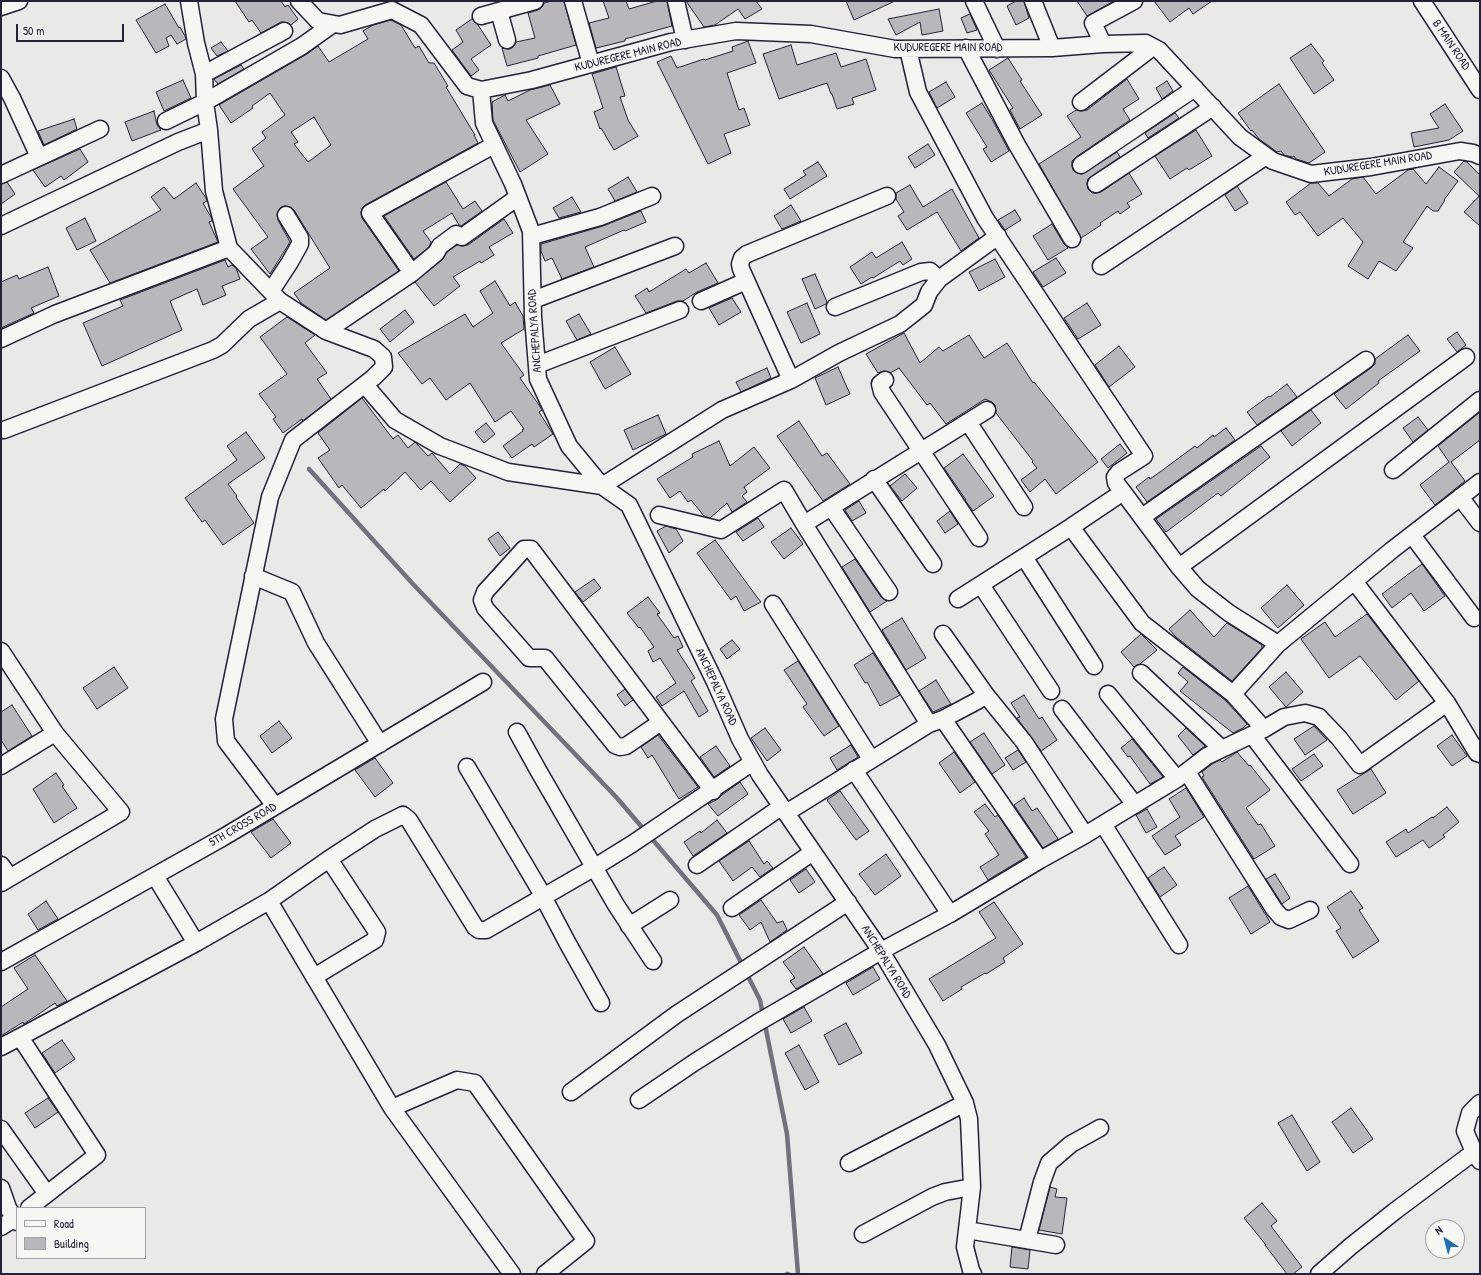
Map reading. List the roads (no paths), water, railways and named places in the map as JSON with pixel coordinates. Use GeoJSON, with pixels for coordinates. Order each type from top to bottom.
{"type":"FeatureCollection","features":[{"type":"Feature","properties":{"kind":"street"},"geometry":{"type":"LineString","coordinates":[[1,7],[19,1]]}},
{"type":"Feature","properties":{"kind":"street"},"geometry":{"type":"LineString","coordinates":[[189,1],[196,43],[204,74],[205,102],[214,191],[229,248],[276,296],[326,331],[374,349],[383,357],[384,367],[365,385],[293,440],[270,497],[224,719],[226,741],[275,806]]}},
{"type":"Feature","properties":{"kind":"street"},"geometry":{"type":"LineString","coordinates":[[299,1],[318,21],[340,26],[392,10],[421,25],[467,86],[480,90]]}},
{"type":"Feature","properties":{"kind":"street"},"geometry":{"type":"LineString","coordinates":[[481,16],[535,1]]}},
{"type":"Feature","properties":{"kind":"street"},"geometry":{"type":"LineString","coordinates":[[573,1],[591,64]]}},
{"type":"Feature","properties":{"kind":"street"},"geometry":{"type":"LineString","coordinates":[[676,1],[685,40]]}},
{"type":"Feature","properties":{"kind":"street"},"geometry":{"type":"LineString","coordinates":[[974,1],[997,49]]}},
{"type":"Feature","properties":{"kind":"street"},"geometry":{"type":"LineString","coordinates":[[1033,1],[1052,48]]}},
{"type":"Feature","properties":{"kind":"street"},"geometry":{"type":"LineString","coordinates":[[1103,44],[1093,23],[1134,1]]}},
{"type":"Feature","properties":{"kind":"street","name":"B MAIN ROAD"},"geometry":{"type":"LineString","coordinates":[[1422,1],[1480,90]]}},
{"type":"Feature","properties":{"kind":"street"},"geometry":{"type":"LineString","coordinates":[[499,11],[507,40]]}},
{"type":"Feature","properties":{"kind":"street"},"geometry":{"type":"LineString","coordinates":[[166,121],[205,102],[302,46],[332,24]]}},
{"type":"Feature","properties":{"kind":"street"},"geometry":{"type":"LineString","coordinates":[[204,74],[284,31]]}},
{"type":"Feature","properties":{"kind":"street","name":"KUDUREGERE MAIN ROAD"},"geometry":{"type":"LineString","coordinates":[[480,90],[532,80],[671,42],[736,31],[811,34],[895,49],[1052,48],[1103,44],[1146,43],[1159,50],[1240,137],[1273,161],[1311,174],[1371,167],[1460,151],[1478,150]]}},
{"type":"Feature","properties":{"kind":"street"},"geometry":{"type":"LineString","coordinates":[[1081,102],[1153,47]]}},
{"type":"Feature","properties":{"kind":"street"},"geometry":{"type":"LineString","coordinates":[[966,48],[1017,145],[1072,239]]}},
{"type":"Feature","properties":{"kind":"street"},"geometry":{"type":"LineString","coordinates":[[908,49],[918,92],[986,218],[1144,456],[1119,472],[1115,477],[1116,483],[1179,567],[1198,589],[1229,613],[1278,644]]}},
{"type":"Feature","properties":{"kind":"street"},"geometry":{"type":"LineString","coordinates":[[1,78],[7,101],[39,156]]}},
{"type":"Feature","properties":{"kind":"street"},"geometry":{"type":"LineString","coordinates":[[1081,166],[1195,88]]}},
{"type":"Feature","properties":{"kind":"street","name":"ANCHEPALYA ROAD"},"geometry":{"type":"LineString","coordinates":[[480,90],[484,123],[532,231],[533,300],[538,379],[569,446],[602,486],[629,505],[715,682],[740,739],[760,775],[881,951],[937,1045],[965,1103],[969,1119],[972,1187],[965,1247],[973,1274]]}},
{"type":"Feature","properties":{"kind":"street"},"geometry":{"type":"LineString","coordinates":[[1096,184],[1213,107]]}},
{"type":"Feature","properties":{"kind":"street"},"geometry":{"type":"LineString","coordinates":[[1,175],[39,156],[100,129]]}},
{"type":"Feature","properties":{"kind":"street"},"geometry":{"type":"LineString","coordinates":[[1,226],[178,142],[209,130]]}},
{"type":"Feature","properties":{"kind":"street"},"geometry":{"type":"LineString","coordinates":[[412,274],[370,213],[494,145]]}},
{"type":"Feature","properties":{"kind":"street"},"geometry":{"type":"LineString","coordinates":[[1101,266],[1266,156]]}},
{"type":"Feature","properties":{"kind":"street"},"geometry":{"type":"LineString","coordinates":[[532,236],[600,217],[652,196]]}},
{"type":"Feature","properties":{"kind":"street"},"geometry":{"type":"LineString","coordinates":[[791,380],[746,281],[740,264],[742,258],[747,254],[887,196]]}},
{"type":"Feature","properties":{"kind":"street"},"geometry":{"type":"LineString","coordinates":[[326,331],[412,274],[436,253],[440,246],[456,234],[462,237],[518,197]]}},
{"type":"Feature","properties":{"kind":"street"},"geometry":{"type":"LineString","coordinates":[[4,430],[213,350],[222,345],[276,296],[290,262],[300,244],[300,238],[286,216]]}},
{"type":"Feature","properties":{"kind":"street"},"geometry":{"type":"LineString","coordinates":[[365,385],[395,420],[440,446],[508,472],[602,486],[722,410],[791,380],[839,353],[900,324],[924,305],[929,292],[939,278],[998,236]]}},
{"type":"Feature","properties":{"kind":"street"},"geometry":{"type":"LineString","coordinates":[[533,300],[675,246]]}},
{"type":"Feature","properties":{"kind":"street"},"geometry":{"type":"LineString","coordinates":[[1,339],[55,314],[229,248]]}},
{"type":"Feature","properties":{"kind":"street"},"geometry":{"type":"LineString","coordinates":[[835,308],[921,272],[930,271],[939,278]]}},
{"type":"Feature","properties":{"kind":"street"},"geometry":{"type":"LineString","coordinates":[[701,301],[746,281]]}},
{"type":"Feature","properties":{"kind":"street"},"geometry":{"type":"LineString","coordinates":[[537,365],[680,310]]}},
{"type":"Feature","properties":{"kind":"street"},"geometry":{"type":"LineString","coordinates":[[1179,567],[1466,357]]}},
{"type":"Feature","properties":{"kind":"street"},"geometry":{"type":"LineString","coordinates":[[1142,517],[1366,360]]}},
{"type":"Feature","properties":{"kind":"street"},"geometry":{"type":"LineString","coordinates":[[885,380],[880,384],[881,389],[921,452],[980,538]]}},
{"type":"Feature","properties":{"kind":"street"},"geometry":{"type":"LineString","coordinates":[[1393,470],[1480,400]]}},
{"type":"Feature","properties":{"kind":"street"},"geometry":{"type":"LineString","coordinates":[[804,524],[987,410]]}},
{"type":"Feature","properties":{"kind":"street"},"geometry":{"type":"LineString","coordinates":[[968,422],[1024,507]]}},
{"type":"Feature","properties":{"kind":"street"},"geometry":{"type":"LineString","coordinates":[[874,480],[933,564]]}},
{"type":"Feature","properties":{"kind":"street"},"geometry":{"type":"LineString","coordinates":[[1233,694],[1278,644],[1354,580],[1480,482]]}},
{"type":"Feature","properties":{"kind":"street"},"geometry":{"type":"LineString","coordinates":[[659,515],[721,530],[784,490],[804,524],[936,721],[1040,860]]}},
{"type":"Feature","properties":{"kind":"street"},"geometry":{"type":"LineString","coordinates":[[958,598],[1072,527],[1122,492]]}},
{"type":"Feature","properties":{"kind":"street"},"geometry":{"type":"LineString","coordinates":[[1460,497],[1480,523]]}},
{"type":"Feature","properties":{"kind":"street"},"geometry":{"type":"LineString","coordinates":[[830,507],[889,592]]}},
{"type":"Feature","properties":{"kind":"street"},"geometry":{"type":"LineString","coordinates":[[1072,527],[1142,623],[1233,694],[1350,864]]}},
{"type":"Feature","properties":{"kind":"street"},"geometry":{"type":"LineString","coordinates":[[1412,535],[1474,618]]}},
{"type":"Feature","properties":{"kind":"street"},"geometry":{"type":"LineString","coordinates":[[661,722],[626,746],[620,747],[615,744],[545,658],[529,658],[485,608],[482,600],[485,592],[524,549],[531,549],[537,556],[713,791]]}},
{"type":"Feature","properties":{"kind":"street"},"geometry":{"type":"LineString","coordinates":[[1024,557],[1094,666]]}},
{"type":"Feature","properties":{"kind":"street"},"geometry":{"type":"LineString","coordinates":[[253,576],[292,592],[316,643],[380,744]]}},
{"type":"Feature","properties":{"kind":"street"},"geometry":{"type":"LineString","coordinates":[[1354,580],[1447,703],[1477,753],[1480,754]]}},
{"type":"Feature","properties":{"kind":"street"},"geometry":{"type":"LineString","coordinates":[[981,585],[1051,691]]}},
{"type":"Feature","properties":{"kind":"street"},"geometry":{"type":"LineString","coordinates":[[773,604],[872,759]]}},
{"type":"Feature","properties":{"kind":"street"},"geometry":{"type":"LineString","coordinates":[[943,634],[986,695],[1024,742],[1085,835]]}},
{"type":"Feature","properties":{"kind":"street"},"geometry":{"type":"LineString","coordinates":[[1,651],[55,734],[121,812],[4,875]]}},
{"type":"Feature","properties":{"kind":"street"},"geometry":{"type":"LineString","coordinates":[[1141,673],[1222,749]]}},
{"type":"Feature","properties":{"kind":"street","name":"5TH CROSS ROAD"},"geometry":{"type":"LineString","coordinates":[[1,962],[155,876],[483,682]]}},
{"type":"Feature","properties":{"kind":"street"},"geometry":{"type":"LineString","coordinates":[[1108,694],[1182,775],[1281,917],[1289,920],[1310,910]]}},
{"type":"Feature","properties":{"kind":"street"},"geometry":{"type":"LineString","coordinates":[[697,865],[784,810],[936,721],[986,695]]}},
{"type":"Feature","properties":{"kind":"street"},"geometry":{"type":"LineString","coordinates":[[639,1100],[695,1062],[757,1023],[881,951],[950,914],[1085,835],[1182,775],[1207,756],[1258,732],[1284,717],[1305,713],[1319,717],[1339,738],[1360,765],[1447,703]]}},
{"type":"Feature","properties":{"kind":"street"},"geometry":{"type":"LineString","coordinates":[[1062,709],[1135,805]]}},
{"type":"Feature","properties":{"kind":"street"},"geometry":{"type":"LineString","coordinates":[[517,732],[629,926],[653,961]]}},
{"type":"Feature","properties":{"kind":"street"},"geometry":{"type":"LineString","coordinates":[[3,761],[55,734]]}},
{"type":"Feature","properties":{"kind":"street"},"geometry":{"type":"LineString","coordinates":[[1,1047],[196,943],[268,901],[329,859],[384,824],[403,814],[409,820],[475,927],[479,930],[486,930],[632,844],[663,822],[713,791],[753,762]]}},
{"type":"Feature","properties":{"kind":"street"},"geometry":{"type":"LineString","coordinates":[[467,767],[538,887],[601,1003]]}},
{"type":"Feature","properties":{"kind":"street"},"geometry":{"type":"LineString","coordinates":[[854,770],[950,914]]}},
{"type":"Feature","properties":{"kind":"street"},"geometry":{"type":"LineString","coordinates":[[1103,824],[1179,945]]}},
{"type":"Feature","properties":{"kind":"street"},"geometry":{"type":"LineString","coordinates":[[732,908],[813,852]]}},
{"type":"Feature","properties":{"kind":"street"},"geometry":{"type":"LineString","coordinates":[[314,978],[375,940],[377,932],[329,859]]}},
{"type":"Feature","properties":{"kind":"street"},"geometry":{"type":"LineString","coordinates":[[155,876],[196,943]]}},
{"type":"Feature","properties":{"kind":"street"},"geometry":{"type":"LineString","coordinates":[[629,926],[670,900]]}},
{"type":"Feature","properties":{"kind":"street"},"geometry":{"type":"LineString","coordinates":[[268,901],[392,1108],[512,1274]]}},
{"type":"Feature","properties":{"kind":"street"},"geometry":{"type":"LineString","coordinates":[[571,1092],[678,1014],[848,902]]}},
{"type":"Feature","properties":{"kind":"street"},"geometry":{"type":"LineString","coordinates":[[20,1037],[97,1155],[30,1207]]}},
{"type":"Feature","properties":{"kind":"street"},"geometry":{"type":"LineString","coordinates":[[392,1108],[457,1080],[475,1083],[586,1241],[545,1274]]}},
{"type":"Feature","properties":{"kind":"street"},"geometry":{"type":"LineString","coordinates":[[849,1163],[965,1103]]}},
{"type":"Feature","properties":{"kind":"street"},"geometry":{"type":"LineString","coordinates":[[1319,1274],[1395,1211],[1477,1156],[1465,1132],[1470,1113],[1480,1103]]}},
{"type":"Feature","properties":{"kind":"street"},"geometry":{"type":"LineString","coordinates":[[1027,1240],[1042,1182],[1049,1163],[1071,1144],[1100,1128]]}},
{"type":"Feature","properties":{"kind":"street"},"geometry":{"type":"LineString","coordinates":[[1,1129],[47,1194]]}},
{"type":"Feature","properties":{"kind":"street"},"geometry":{"type":"LineString","coordinates":[[862,1234],[932,1197],[945,1192],[972,1187]]}},
{"type":"Feature","properties":{"kind":"street"},"geometry":{"type":"LineString","coordinates":[[1,1188],[8,1208],[16,1219],[1,1227]]}},
{"type":"Feature","properties":{"kind":"street"},"geometry":{"type":"LineString","coordinates":[[967,1230],[1056,1245]]}},
{"type":"Feature","properties":{"kind":"waterway"},"geometry":{"type":"LineString","coordinates":[[309,469],[412,583],[617,798],[717,915],[760,1000],[787,1134],[798,1274]]}}]}
